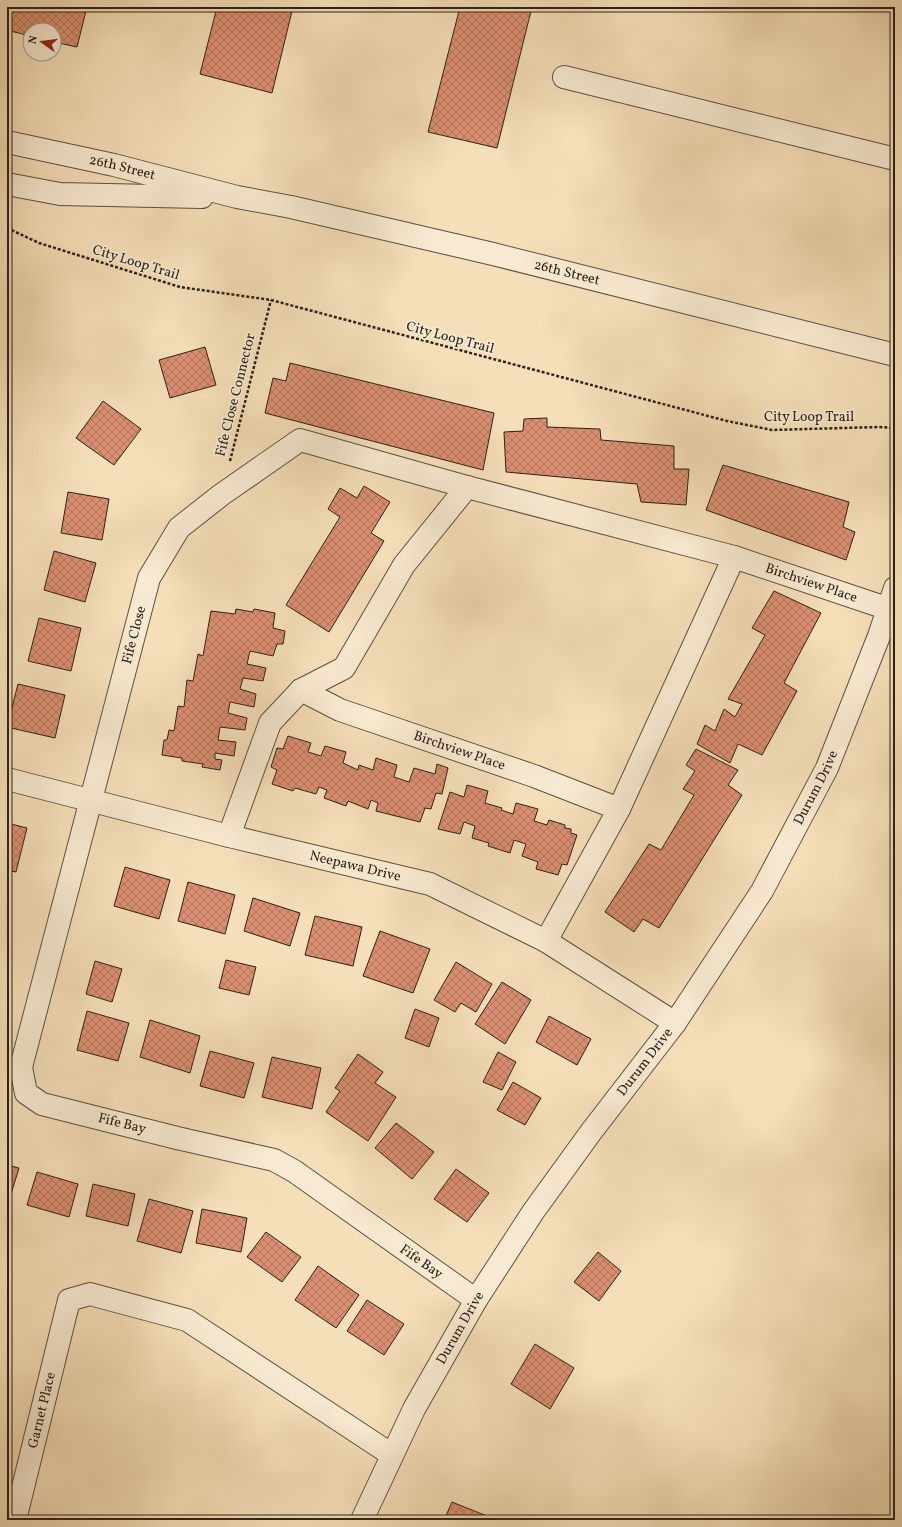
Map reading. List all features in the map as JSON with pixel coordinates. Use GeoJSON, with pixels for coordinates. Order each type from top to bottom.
{"type":"FeatureCollection","features":[{"type":"Feature","properties":{"kind":"street"},"geometry":{"type":"LineString","coordinates":[[564,77],[895,160]]}},
{"type":"Feature","properties":{"kind":"street","name":"26th Street"},"geometry":{"type":"LineString","coordinates":[[7,142],[114,164],[237,197],[290,207],[434,240],[895,355]]}},
{"type":"Feature","properties":{"kind":"street","name":"26th Street"},"geometry":{"type":"LineString","coordinates":[[7,184],[60,194],[237,197]]}},
{"type":"Feature","properties":{"kind":"street","name":"Fife Close"},"geometry":{"type":"LineString","coordinates":[[90,800],[149,578],[178,528],[221,495],[300,440]]}},
{"type":"Feature","properties":{"kind":"street","name":"Birchview Place"},"geometry":{"type":"LineString","coordinates":[[300,440],[468,487],[734,557],[889,609]]}},
{"type":"Feature","properties":{"kind":"street"},"geometry":{"type":"LineString","coordinates":[[229,836],[270,723],[301,690],[344,668],[404,565],[468,487]]}},
{"type":"Feature","properties":{"kind":"street"},"geometry":{"type":"LineString","coordinates":[[546,941],[619,809],[734,557]]}},
{"type":"Feature","properties":{"kind":"street","name":"Durum Drive"},"geometry":{"type":"LineString","coordinates":[[362,1520],[414,1409],[476,1300],[533,1212],[596,1126],[675,1023],[762,891],[827,768],[887,638],[889,609],[895,588]]}},
{"type":"Feature","properties":{"kind":"street","name":"Birchview Place"},"geometry":{"type":"LineString","coordinates":[[301,690],[340,710],[534,776],[619,809]]}},
{"type":"Feature","properties":{"kind":"street","name":"Neepawa Drive"},"geometry":{"type":"LineString","coordinates":[[7,779],[229,836],[430,884],[546,941],[675,1023]]}},
{"type":"Feature","properties":{"kind":"street","name":"Fife Bay"},"geometry":{"type":"LineString","coordinates":[[90,800],[21,1067],[26,1093],[42,1104],[176,1138],[274,1160],[294,1171],[476,1300]]}},
{"type":"Feature","properties":{"kind":"street","name":"Garnet Place"},"geometry":{"type":"LineString","coordinates":[[15,1520],[69,1300],[90,1294],[187,1320],[392,1456]]}},
{"type":"Feature","properties":{"kind":"path","name":"City Loop Trail"},"geometry":{"type":"LineString","coordinates":[[7,228],[39,243],[180,287],[270,300],[727,421],[772,430],[879,427],[895,428]]}},
{"type":"Feature","properties":{"kind":"path","name":"Fife Close Connector"},"geometry":{"type":"LineString","coordinates":[[221,495],[270,300]]}},
{"type":"Feature","properties":{"kind":"building"},"geometry":{"type":"Polygon","coordinates":[[[12,7],[87,7],[77,47],[62,44],[62,22],[22,22],[22,34],[7,30],[12,7]]]}},
{"type":"Feature","properties":{"kind":"building"},"geometry":{"type":"Polygon","coordinates":[[[217,7],[293,7],[272,93],[200,74],[217,7]]]}},
{"type":"Feature","properties":{"kind":"building"},"geometry":{"type":"Polygon","coordinates":[[[460,7],[532,7],[497,148],[428,132],[460,7]]]}},
{"type":"Feature","properties":{"kind":"building"},"geometry":{"type":"Polygon","coordinates":[[[205,347],[216,385],[170,398],[159,360],[205,347]]]}},
{"type":"Feature","properties":{"kind":"building"},"geometry":{"type":"Polygon","coordinates":[[[290,363],[494,413],[483,470],[265,413],[273,378],[286,381],[290,363]]]}},
{"type":"Feature","properties":{"kind":"building"},"geometry":{"type":"Polygon","coordinates":[[[103,401],[141,429],[114,465],[76,438],[103,401]]]}},
{"type":"Feature","properties":{"kind":"building"},"geometry":{"type":"Polygon","coordinates":[[[547,418],[547,427],[600,429],[601,440],[674,446],[674,469],[689,469],[686,505],[641,502],[637,484],[506,472],[504,432],[523,431],[524,419],[547,418]]]}},
{"type":"Feature","properties":{"kind":"building"},"geometry":{"type":"Polygon","coordinates":[[[723,465],[849,502],[843,527],[855,532],[846,560],[706,510],[723,465]]]}},
{"type":"Feature","properties":{"kind":"building"},"geometry":{"type":"Polygon","coordinates":[[[364,486],[390,502],[371,533],[384,541],[329,632],[286,605],[340,517],[328,509],[340,488],[357,498],[364,486]]]}},
{"type":"Feature","properties":{"kind":"building"},"geometry":{"type":"Polygon","coordinates":[[[68,492],[109,499],[102,540],[61,533],[68,492]]]}},
{"type":"Feature","properties":{"kind":"building"},"geometry":{"type":"Polygon","coordinates":[[[54,551],[96,563],[85,602],[44,590],[54,551]]]}},
{"type":"Feature","properties":{"kind":"building"},"geometry":{"type":"Polygon","coordinates":[[[774,591],[821,613],[784,683],[797,691],[762,755],[738,744],[730,763],[697,744],[705,725],[715,731],[724,709],[735,717],[742,704],[728,699],[765,635],[752,628],[774,591]]]}},
{"type":"Feature","properties":{"kind":"building"},"geometry":{"type":"Polygon","coordinates":[[[236,609],[253,612],[254,609],[275,613],[273,628],[285,631],[283,644],[277,644],[273,656],[250,651],[247,664],[266,668],[263,681],[243,678],[240,689],[256,694],[254,707],[230,702],[228,713],[247,718],[245,730],[220,727],[218,740],[236,742],[234,756],[215,753],[215,759],[222,760],[220,770],[202,767],[203,764],[182,761],[182,758],[162,755],[164,740],[167,740],[169,730],[174,731],[178,706],[184,707],[187,680],[193,681],[198,654],[203,656],[211,611],[235,614],[236,609]]]}},
{"type":"Feature","properties":{"kind":"building"},"geometry":{"type":"Polygon","coordinates":[[[39,618],[81,628],[71,671],[28,661],[39,618]]]}},
{"type":"Feature","properties":{"kind":"building"},"geometry":{"type":"Polygon","coordinates":[[[18,684],[65,695],[55,738],[7,727],[18,684]]]}},
{"type":"Feature","properties":{"kind":"building"},"geometry":{"type":"Polygon","coordinates":[[[288,736],[311,743],[308,752],[321,756],[325,746],[346,752],[343,763],[358,770],[359,765],[373,770],[376,758],[397,765],[394,777],[409,782],[414,768],[435,774],[437,764],[448,768],[442,794],[436,793],[431,809],[425,808],[420,822],[376,811],[378,803],[371,800],[368,809],[348,801],[346,806],[324,798],[327,790],[319,787],[316,794],[295,788],[293,791],[272,784],[277,770],[271,767],[277,748],[283,749],[288,736]]]}},
{"type":"Feature","properties":{"kind":"building"},"geometry":{"type":"Polygon","coordinates":[[[696,749],[738,770],[728,785],[742,795],[659,928],[643,919],[634,932],[605,912],[649,844],[661,850],[694,795],[683,789],[695,771],[686,765],[696,749]]]}},
{"type":"Feature","properties":{"kind":"building"},"geometry":{"type":"Polygon","coordinates":[[[467,785],[488,791],[485,803],[502,808],[501,810],[513,814],[516,803],[538,809],[534,821],[547,825],[549,820],[565,825],[565,828],[571,829],[571,833],[577,835],[567,865],[562,864],[558,875],[536,869],[538,862],[522,856],[526,844],[514,840],[510,853],[488,846],[489,843],[472,838],[475,826],[464,822],[460,834],[438,829],[450,792],[464,797],[467,785]]]}},
{"type":"Feature","properties":{"kind":"building"},"geometry":{"type":"Polygon","coordinates":[[[7,823],[27,828],[16,872],[7,870],[7,823]]]}},
{"type":"Feature","properties":{"kind":"building"},"geometry":{"type":"Polygon","coordinates":[[[125,867],[170,880],[159,919],[114,906],[125,867]]]}},
{"type":"Feature","properties":{"kind":"building"},"geometry":{"type":"Polygon","coordinates":[[[188,882],[235,895],[225,934],[178,921],[188,882]]]}},
{"type":"Feature","properties":{"kind":"building"},"geometry":{"type":"Polygon","coordinates":[[[7,886],[12,887],[7,911],[7,886]]]}},
{"type":"Feature","properties":{"kind":"building"},"geometry":{"type":"Polygon","coordinates":[[[253,898],[300,913],[290,946],[244,931],[253,898]]]}},
{"type":"Feature","properties":{"kind":"building"},"geometry":{"type":"Polygon","coordinates":[[[315,916],[362,927],[353,966],[305,955],[315,916]]]}},
{"type":"Feature","properties":{"kind":"building"},"geometry":{"type":"Polygon","coordinates":[[[380,931],[430,949],[413,993],[363,976],[380,931]]]}},
{"type":"Feature","properties":{"kind":"building"},"geometry":{"type":"Polygon","coordinates":[[[226,960],[256,967],[249,995],[219,988],[226,960]]]}},
{"type":"Feature","properties":{"kind":"building"},"geometry":{"type":"Polygon","coordinates":[[[95,961],[122,969],[112,1002],[86,994],[95,961]]]}},
{"type":"Feature","properties":{"kind":"building"},"geometry":{"type":"Polygon","coordinates":[[[456,962],[492,984],[476,1012],[461,1003],[455,1012],[434,1000],[456,962]]]}},
{"type":"Feature","properties":{"kind":"building"},"geometry":{"type":"Polygon","coordinates":[[[502,982],[531,1000],[505,1044],[475,1024],[502,982]]]}},
{"type":"Feature","properties":{"kind":"building"},"geometry":{"type":"Polygon","coordinates":[[[415,1009],[439,1018],[429,1047],[405,1038],[415,1009]]]}},
{"type":"Feature","properties":{"kind":"building"},"geometry":{"type":"Polygon","coordinates":[[[87,1011],[129,1023],[118,1061],[77,1050],[87,1011]]]}},
{"type":"Feature","properties":{"kind":"building"},"geometry":{"type":"Polygon","coordinates":[[[549,1016],[591,1039],[577,1065],[536,1042],[549,1016]]]}},
{"type":"Feature","properties":{"kind":"building"},"geometry":{"type":"Polygon","coordinates":[[[150,1020],[200,1036],[190,1073],[140,1057],[150,1020]]]}},
{"type":"Feature","properties":{"kind":"building"},"geometry":{"type":"Polygon","coordinates":[[[210,1051],[254,1063],[244,1098],[200,1086],[210,1051]]]}},
{"type":"Feature","properties":{"kind":"building"},"geometry":{"type":"Polygon","coordinates":[[[498,1052],[516,1062],[502,1090],[483,1082],[498,1052]]]}},
{"type":"Feature","properties":{"kind":"building"},"geometry":{"type":"Polygon","coordinates":[[[358,1054],[383,1072],[375,1083],[396,1097],[368,1141],[326,1112],[340,1091],[335,1088],[358,1054]]]}},
{"type":"Feature","properties":{"kind":"building"},"geometry":{"type":"Polygon","coordinates":[[[272,1057],[321,1068],[312,1109],[262,1097],[272,1057]]]}},
{"type":"Feature","properties":{"kind":"building"},"geometry":{"type":"Polygon","coordinates":[[[513,1082],[541,1098],[525,1125],[497,1110],[513,1082]]]}},
{"type":"Feature","properties":{"kind":"building"},"geometry":{"type":"Polygon","coordinates":[[[396,1123],[434,1152],[412,1179],[375,1148],[396,1123]]]}},
{"type":"Feature","properties":{"kind":"building"},"geometry":{"type":"Polygon","coordinates":[[[7,1165],[19,1168],[8,1204],[7,1204],[7,1165]]]}},
{"type":"Feature","properties":{"kind":"building"},"geometry":{"type":"Polygon","coordinates":[[[456,1169],[489,1193],[467,1222],[434,1199],[456,1169]]]}},
{"type":"Feature","properties":{"kind":"building"},"geometry":{"type":"Polygon","coordinates":[[[37,1172],[78,1184],[69,1217],[27,1205],[37,1172]]]}},
{"type":"Feature","properties":{"kind":"building"},"geometry":{"type":"Polygon","coordinates":[[[93,1184],[135,1194],[128,1226],[86,1216],[93,1184]]]}},
{"type":"Feature","properties":{"kind":"building"},"geometry":{"type":"Polygon","coordinates":[[[149,1199],[193,1211],[181,1253],[137,1241],[149,1199]]]}},
{"type":"Feature","properties":{"kind":"building"},"geometry":{"type":"Polygon","coordinates":[[[202,1209],[247,1218],[241,1252],[196,1243],[202,1209]]]}},
{"type":"Feature","properties":{"kind":"building"},"geometry":{"type":"Polygon","coordinates":[[[266,1232],[301,1257],[282,1282],[247,1257],[266,1232]]]}},
{"type":"Feature","properties":{"kind":"building"},"geometry":{"type":"Polygon","coordinates":[[[598,1252],[621,1271],[599,1301],[574,1282],[598,1252]]]}},
{"type":"Feature","properties":{"kind":"building"},"geometry":{"type":"Polygon","coordinates":[[[318,1266],[359,1295],[336,1328],[295,1300],[318,1266]]]}},
{"type":"Feature","properties":{"kind":"building"},"geometry":{"type":"Polygon","coordinates":[[[367,1300],[404,1324],[384,1355],[347,1331],[367,1300]]]}},
{"type":"Feature","properties":{"kind":"building"},"geometry":{"type":"Polygon","coordinates":[[[535,1344],[574,1368],[550,1409],[511,1384],[535,1344]]]}},
{"type":"Feature","properties":{"kind":"building"},"geometry":{"type":"Polygon","coordinates":[[[452,1502],[487,1516],[486,1520],[444,1520],[452,1502]]]}}]}
